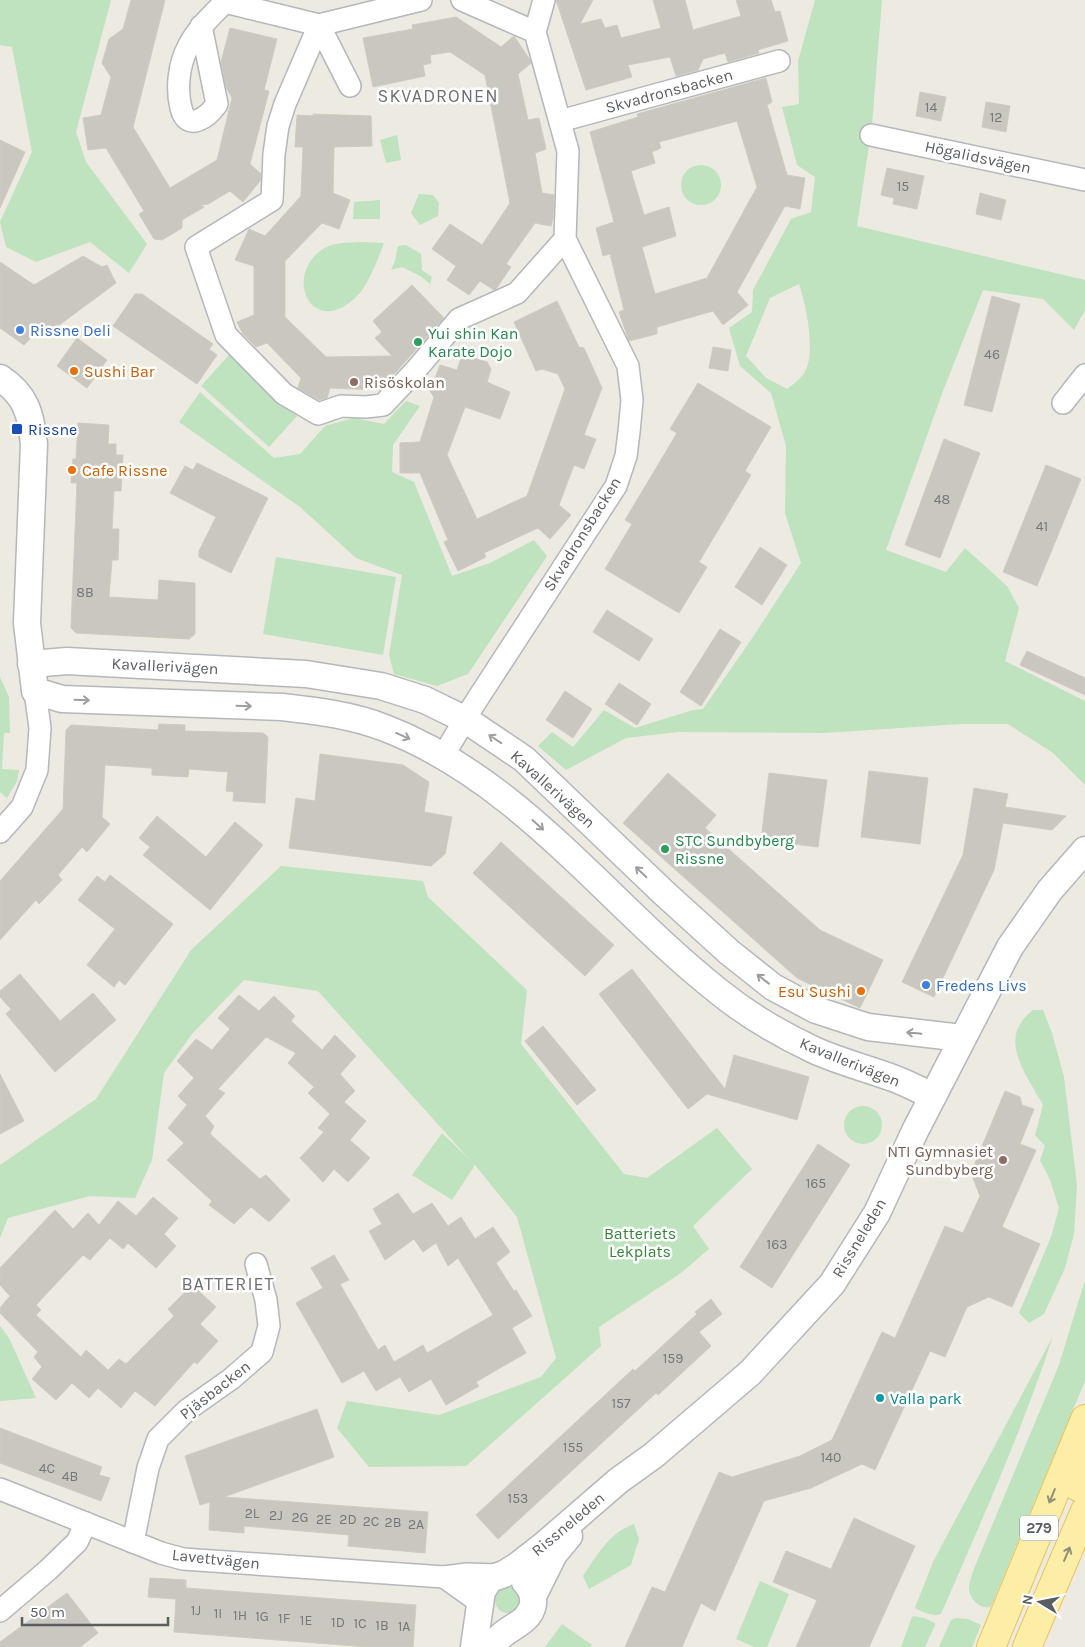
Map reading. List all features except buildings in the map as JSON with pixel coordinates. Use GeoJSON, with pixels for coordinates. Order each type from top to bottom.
{"type":"FeatureCollection","features":[{"type":"Feature","properties":{"kind":"main road","name":"279"},"geometry":{"type":"LineString","coordinates":[[991,1647],[1085,1419]]}},
{"type":"Feature","properties":{"kind":"main road"},"geometry":{"type":"LineString","coordinates":[[1085,1430],[1076,1463],[1075,1476],[1078,1487],[1085,1490]]}},
{"type":"Feature","properties":{"kind":"main road","name":"279"},"geometry":{"type":"LineString","coordinates":[[1028,1647],[1085,1512]]}},
{"type":"Feature","properties":{"kind":"street"},"geometry":{"type":"LineString","coordinates":[[201,26],[226,2],[319,25],[421,0]]}},
{"type":"Feature","properties":{"kind":"street"},"geometry":{"type":"LineString","coordinates":[[462,0],[535,32],[544,0]]}},
{"type":"Feature","properties":{"kind":"street"},"geometry":{"type":"LineString","coordinates":[[319,25],[350,86]]}},
{"type":"Feature","properties":{"kind":"street"},"geometry":{"type":"LineString","coordinates":[[319,25],[285,104],[278,126],[274,154],[272,200],[196,248],[226,335],[284,394],[318,414],[341,406],[366,407],[383,405],[459,319],[517,293],[566,239]]}},
{"type":"Feature","properties":{"kind":"street","name":"Skvadronsbacken"},"geometry":{"type":"LineString","coordinates":[[443,756],[473,706],[616,486],[626,456],[632,400],[628,366],[566,239],[568,151],[535,32]]}},
{"type":"Feature","properties":{"kind":"street","name":"Skvadronsbacken"},"geometry":{"type":"LineString","coordinates":[[560,121],[779,61]]}},
{"type":"Feature","properties":{"kind":"street","name":"Högalidsvägen"},"geometry":{"type":"LineString","coordinates":[[871,135],[1085,180]]}},
{"type":"Feature","properties":{"kind":"street"},"geometry":{"type":"LineString","coordinates":[[1062,402],[1085,375]]}},
{"type":"Feature","properties":{"kind":"street"},"geometry":{"type":"LineString","coordinates":[[0,378],[23,400],[31,418],[34,444],[27,623],[40,728],[37,770],[22,807],[0,832]]}},
{"type":"Feature","properties":{"kind":"street","name":"Kavallerivägen"},"geometry":{"type":"LineString","coordinates":[[31,664],[67,661],[306,674],[381,686],[425,700],[466,720],[524,759],[664,893],[729,952],[773,987],[816,1010],[868,1027],[962,1038]]}},
{"type":"Feature","properties":{"kind":"street","name":"Kavallerivägen"},"geometry":{"type":"LineString","coordinates":[[34,691],[62,699],[282,707],[314,711],[355,718],[408,738],[443,756],[475,777],[534,822],[672,952],[718,992],[778,1031],[814,1050],[892,1078],[933,1096]]}},
{"type":"Feature","properties":{"kind":"street","name":"Rissneleden"},"geometry":{"type":"LineString","coordinates":[[474,1647],[484,1586],[490,1579],[501,1574],[544,1545],[618,1481],[654,1455],[750,1373],[832,1284],[877,1213],[962,1038],[1010,948],[1050,890],[1085,850]]}},
{"type":"Feature","properties":{"kind":"street","name":"Pjäsbacken"},"geometry":{"type":"LineString","coordinates":[[134,1542],[148,1468],[158,1439],[187,1410],[230,1379],[262,1352],[269,1326],[266,1300],[256,1264]]}},
{"type":"Feature","properties":{"kind":"street","name":"Rissneleden"},"geometry":{"type":"LineString","coordinates":[[492,1647],[500,1637],[526,1619],[531,1611],[533,1596],[554,1554],[564,1541],[623,1487],[654,1455]]}},
{"type":"Feature","properties":{"kind":"street","name":"Lavettvägen"},"geometry":{"type":"LineString","coordinates":[[0,1489],[161,1553],[183,1559],[444,1577],[466,1574],[501,1574]]}},
{"type":"Feature","properties":{"kind":"street"},"geometry":{"type":"LineString","coordinates":[[0,1611],[77,1542],[86,1523]]}},
{"type":"Feature","properties":{"kind":"street"},"geometry":{"type":"LineString","coordinates":[[501,1574],[514,1575],[522,1579],[530,1587],[533,1596]]}},
{"type":"Feature","properties":{"kind":"street"},"geometry":{"type":"LineString","coordinates":[[444,1577],[480,1605],[486,1618],[493,1624],[502,1627],[517,1625]]}},
{"type":"Feature","properties":{"kind":"green space"},"geometry":{"type":"Polygon","coordinates":[[[0,0],[111,0],[76,132],[86,162],[147,244],[129,273],[90,242],[36,262],[6,247],[0,222],[32,152],[12,47],[0,45],[0,0]]]}},
{"type":"Feature","properties":{"kind":"green space"},"geometry":{"type":"Polygon","coordinates":[[[815,0],[882,0],[872,125],[857,226],[1085,280],[1085,310],[1074,330],[1043,299],[983,290],[943,391],[886,550],[946,572],[965,548],[1007,586],[1019,608],[1005,661],[1085,701],[1085,785],[1053,753],[1008,724],[961,724],[824,733],[678,732],[626,738],[566,770],[538,746],[552,732],[573,747],[604,710],[635,728],[693,710],[703,709],[801,563],[785,513],[786,446],[771,393],[740,366],[729,328],[752,312],[753,290],[791,219],[811,212],[815,177],[797,165],[782,107],[799,104],[798,61],[815,0]],[[799,284],[770,298],[746,356],[766,378],[787,389],[802,376],[807,368],[809,357],[809,331],[799,284]]]}},
{"type":"Feature","properties":{"kind":"green space"},"geometry":{"type":"Polygon","coordinates":[[[397,135],[401,160],[386,163],[380,140],[397,135]]]}},
{"type":"Feature","properties":{"kind":"green space"},"geometry":{"type":"Polygon","coordinates":[[[701,165],[715,171],[721,185],[715,199],[701,205],[687,199],[681,185],[687,171],[701,165]]]}},
{"type":"Feature","properties":{"kind":"green space"},"geometry":{"type":"Polygon","coordinates":[[[419,194],[433,195],[439,203],[438,216],[420,225],[411,213],[419,194]]]}},
{"type":"Feature","properties":{"kind":"green space"},"geometry":{"type":"Polygon","coordinates":[[[380,200],[380,219],[353,219],[354,202],[380,200]]]}},
{"type":"Feature","properties":{"kind":"green space"},"geometry":{"type":"Polygon","coordinates":[[[360,242],[384,243],[366,284],[359,294],[343,307],[328,311],[317,308],[308,300],[304,288],[305,275],[311,261],[323,249],[332,245],[360,242]]]}},
{"type":"Feature","properties":{"kind":"green space"},"geometry":{"type":"Polygon","coordinates":[[[406,245],[421,254],[422,270],[432,277],[430,284],[422,277],[402,267],[391,270],[398,246],[406,245]]]}},
{"type":"Feature","properties":{"kind":"green space"},"geometry":{"type":"Polygon","coordinates":[[[229,355],[297,416],[269,447],[201,386],[229,355]]]}},
{"type":"Feature","properties":{"kind":"green space"},"geometry":{"type":"Polygon","coordinates":[[[200,392],[274,458],[300,454],[325,426],[354,418],[384,424],[406,401],[420,406],[393,445],[392,472],[414,482],[452,576],[490,563],[534,540],[547,556],[468,674],[437,686],[394,674],[389,655],[402,575],[356,558],[300,507],[179,422],[200,392]]]}},
{"type":"Feature","properties":{"kind":"green space"},"geometry":{"type":"Polygon","coordinates":[[[276,557],[396,577],[383,655],[263,634],[276,557]]]}},
{"type":"Feature","properties":{"kind":"green space"},"geometry":{"type":"Polygon","coordinates":[[[0,677],[9,697],[10,733],[4,733],[2,769],[19,770],[17,781],[7,798],[0,792],[0,677]]]}},
{"type":"Feature","properties":{"kind":"green space","name":"Batteriets Lekplats"},"geometry":{"type":"Polygon","coordinates":[[[281,866],[423,881],[428,897],[527,990],[521,1044],[624,1174],[647,1178],[717,1128],[752,1169],[693,1226],[709,1249],[681,1273],[599,1327],[601,1346],[466,1466],[369,1467],[337,1428],[347,1401],[439,1415],[541,1377],[556,1358],[517,1217],[475,1165],[452,1200],[412,1175],[442,1133],[470,1160],[318,991],[244,980],[192,1034],[164,1073],[152,1160],[135,1198],[90,1196],[8,1218],[0,1238],[0,1165],[96,1099],[191,950],[281,866]]]}},
{"type":"Feature","properties":{"kind":"green space"},"geometry":{"type":"Polygon","coordinates":[[[1033,1010],[1043,1010],[1052,1033],[1064,1077],[1077,1185],[1074,1234],[1065,1268],[1044,1314],[1029,1323],[1019,1313],[1051,1237],[1059,1208],[1050,1180],[1040,1160],[1045,1146],[1035,1135],[1043,1105],[1023,1069],[1015,1044],[1017,1032],[1022,1021],[1033,1010]]]}},
{"type":"Feature","properties":{"kind":"green space"},"geometry":{"type":"Polygon","coordinates":[[[863,1106],[870,1107],[876,1112],[881,1118],[881,1132],[876,1138],[870,1143],[863,1144],[856,1143],[850,1138],[845,1132],[844,1125],[845,1118],[850,1112],[856,1107],[863,1106]]]}},
{"type":"Feature","properties":{"kind":"green space"},"geometry":{"type":"Polygon","coordinates":[[[1085,1280],[1085,1381],[991,1607],[983,1607],[973,1599],[969,1592],[973,1571],[1059,1365],[1085,1280]]]}},
{"type":"Feature","properties":{"kind":"green space"},"geometry":{"type":"Polygon","coordinates":[[[0,1326],[9,1338],[36,1398],[0,1401],[0,1326]]]}},
{"type":"Feature","properties":{"kind":"green space"},"geometry":{"type":"Polygon","coordinates":[[[1053,1336],[986,1511],[941,1614],[921,1611],[915,1608],[933,1562],[1053,1336]]]}},
{"type":"Feature","properties":{"kind":"green space"},"geometry":{"type":"Polygon","coordinates":[[[634,1524],[639,1539],[631,1565],[589,1589],[583,1576],[594,1560],[611,1539],[625,1528],[634,1524]]]}},
{"type":"Feature","properties":{"kind":"green space"},"geometry":{"type":"Polygon","coordinates":[[[760,1581],[789,1594],[767,1647],[754,1647],[736,1639],[760,1581]]]}},
{"type":"Feature","properties":{"kind":"green space"},"geometry":{"type":"Polygon","coordinates":[[[508,1587],[517,1591],[521,1600],[517,1609],[508,1613],[499,1609],[495,1600],[499,1591],[508,1587]]]}},
{"type":"Feature","properties":{"kind":"green space"},"geometry":{"type":"Polygon","coordinates":[[[912,1617],[924,1618],[935,1623],[935,1625],[925,1647],[901,1647],[912,1617]]]}},
{"type":"Feature","properties":{"kind":"green space"},"geometry":{"type":"Polygon","coordinates":[[[955,1618],[968,1619],[981,1625],[972,1647],[939,1647],[951,1620],[955,1618]]]}},
{"type":"Feature","properties":{"kind":"green space"},"geometry":{"type":"Polygon","coordinates":[[[562,1624],[592,1645],[590,1647],[545,1647],[562,1624]]]}},
{"type":"Feature","properties":{"kind":"place","name":"Rissne Deli"},"geometry":{"type":"Point","coordinates":[20,330]}},
{"type":"Feature","properties":{"kind":"place","name":"Yui shin Kan Karate Dojo"},"geometry":{"type":"Point","coordinates":[418,342]}},
{"type":"Feature","properties":{"kind":"place","name":"Sushi Bar"},"geometry":{"type":"Point","coordinates":[74,371]}},
{"type":"Feature","properties":{"kind":"place","name":"Risöskolan"},"geometry":{"type":"Point","coordinates":[354,382]}},
{"type":"Feature","properties":{"kind":"place","name":"Rissne"},"geometry":{"type":"Point","coordinates":[17,429]}},
{"type":"Feature","properties":{"kind":"place","name":"Cafe Rissne"},"geometry":{"type":"Point","coordinates":[72,470]}},
{"type":"Feature","properties":{"kind":"place","name":"STC Sundbyberg Rissne"},"geometry":{"type":"Point","coordinates":[665,849]}},
{"type":"Feature","properties":{"kind":"place","name":"Fredens Livs"},"geometry":{"type":"Point","coordinates":[926,985]}},
{"type":"Feature","properties":{"kind":"place","name":"Esu Sushi"},"geometry":{"type":"Point","coordinates":[861,991]}},
{"type":"Feature","properties":{"kind":"place","name":"NTI Gymnasiet Sundbyberg"},"geometry":{"type":"Point","coordinates":[1003,1160]}},
{"type":"Feature","properties":{"kind":"place","name":"Valla park"},"geometry":{"type":"Point","coordinates":[880,1398]}},
{"type":"Feature","properties":{"kind":"district","name":"SKVADRONEN"},"geometry":{"type":"Point","coordinates":[438,96]}},
{"type":"Feature","properties":{"kind":"district","name":"BATTERIET"},"geometry":{"type":"Point","coordinates":[228,1284]}}]}
